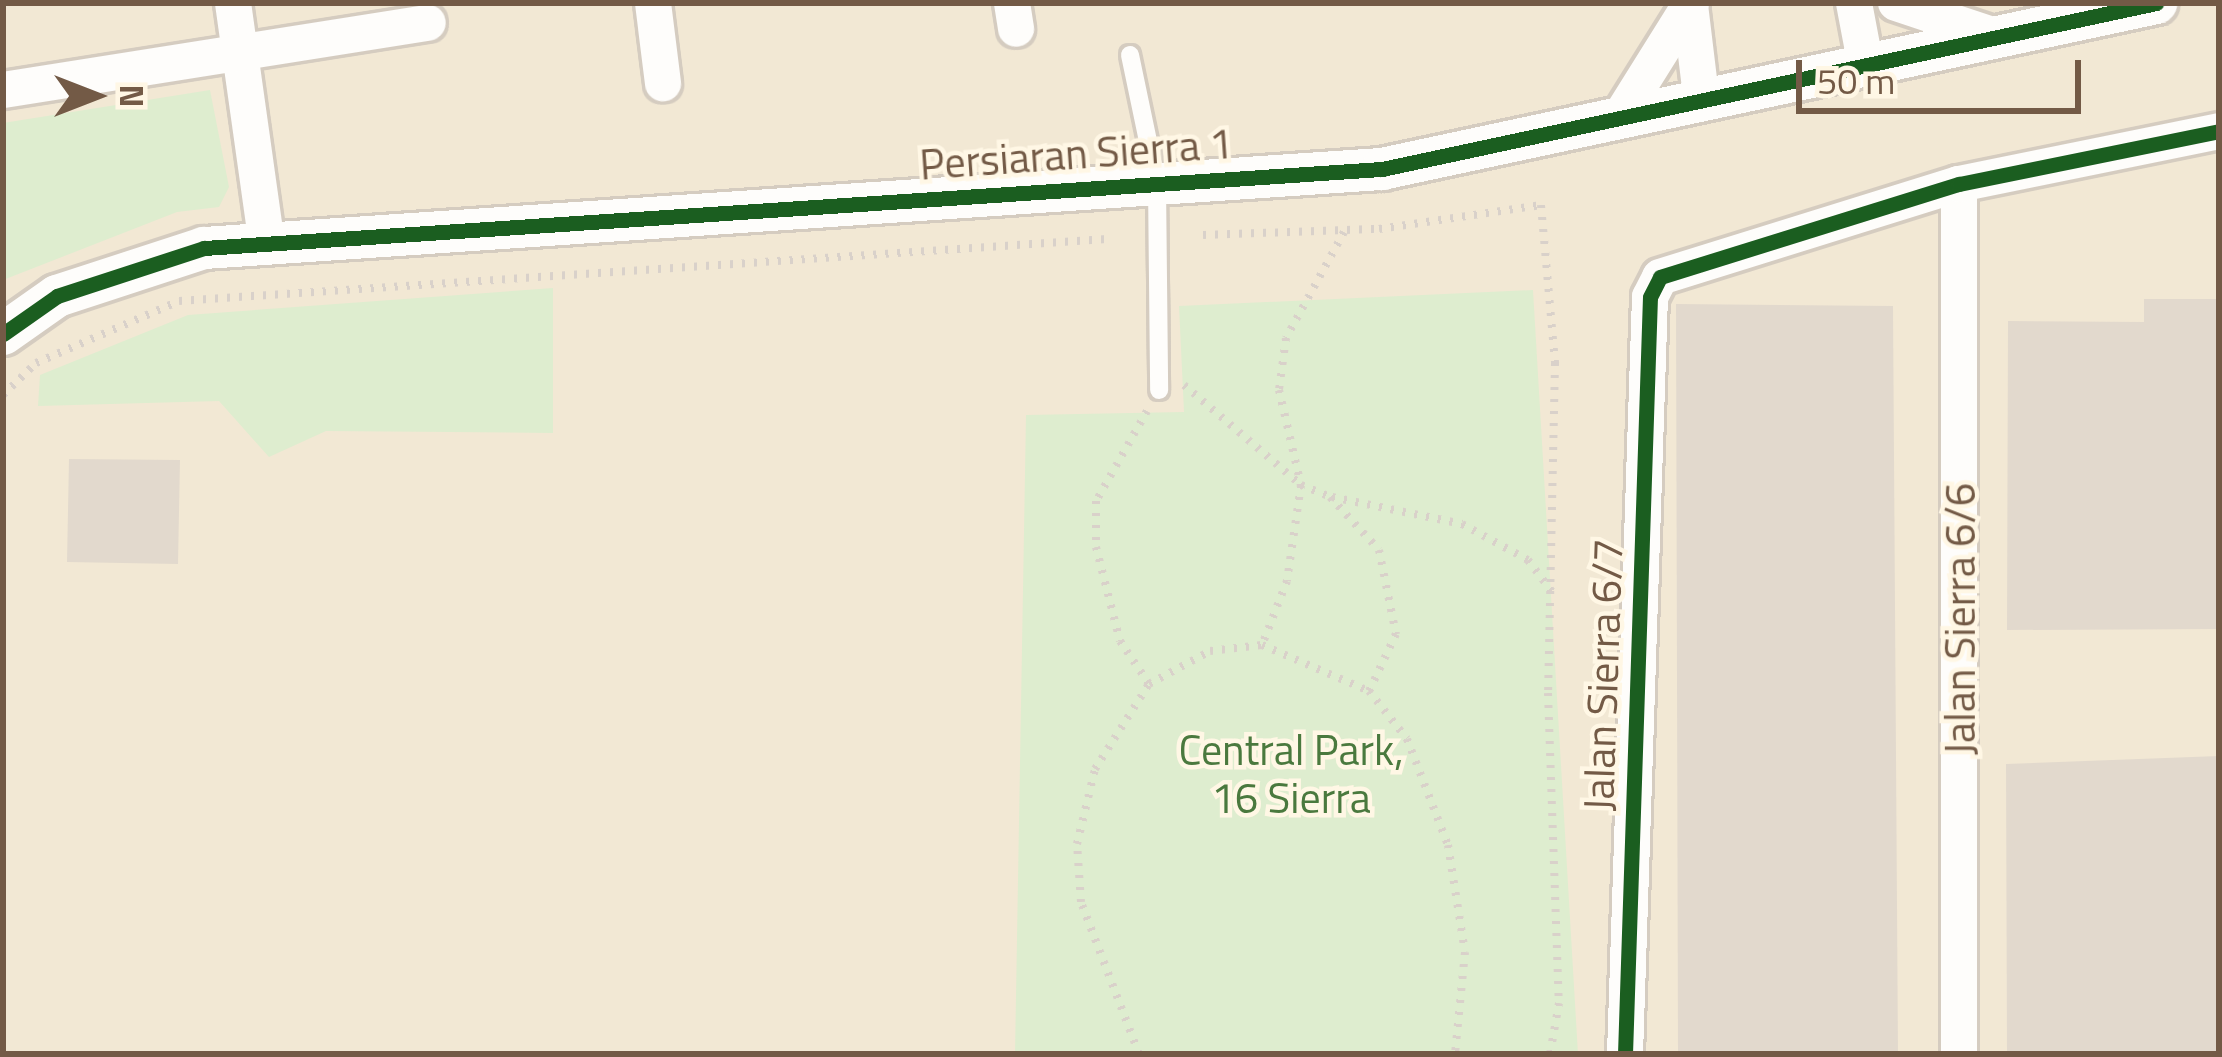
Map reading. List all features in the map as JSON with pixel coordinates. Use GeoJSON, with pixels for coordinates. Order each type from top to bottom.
{"type":"FeatureCollection","features":[{"type":"Feature","properties":{"kind":"street"},"geometry":{"type":"LineString","coordinates":[[233,3],[266,244]]}},
{"type":"Feature","properties":{"kind":"street"},"geometry":{"type":"LineString","coordinates":[[653,3],[663,82]]}},
{"type":"Feature","properties":{"kind":"street"},"geometry":{"type":"LineString","coordinates":[[1854,3],[1865,61]]}},
{"type":"Feature","properties":{"kind":"street"},"geometry":{"type":"LineString","coordinates":[[1896,3],[1992,35]]}},
{"type":"Feature","properties":{"kind":"street","name":"Persiaran Sierra 1"},"geometry":{"type":"LineString","coordinates":[[3,334],[57,296],[204,248],[1382,169],[1622,112],[2156,3]]}},
{"type":"Feature","properties":{"kind":"street"},"geometry":{"type":"LineString","coordinates":[[1691,4],[1701,96]]}},
{"type":"Feature","properties":{"kind":"street"},"geometry":{"type":"LineString","coordinates":[[1622,112],[1691,4]]}},
{"type":"Feature","properties":{"kind":"street"},"geometry":{"type":"LineString","coordinates":[[3,90],[240,60],[310,36],[428,23]]}},
{"type":"Feature","properties":{"kind":"street"},"geometry":{"type":"LineString","coordinates":[[1959,184],[2219,131]]}},
{"type":"Feature","properties":{"kind":"street","name":"Jalan Sierra 6/7"},"geometry":{"type":"LineString","coordinates":[[1625,1054],[1650,297],[1680,263],[1959,184]]}},
{"type":"Feature","properties":{"kind":"street","name":"Jalan Sierra 6/6"},"geometry":{"type":"LineString","coordinates":[[1959,184],[1959,1054]]}},
{"type":"Feature","properties":{"kind":"lane"},"geometry":{"type":"LineString","coordinates":[[1130,56],[1157,184],[1159,390]]}},
{"type":"Feature","properties":{"kind":"path"},"geometry":{"type":"LineString","coordinates":[[1203,235],[1345,230],[1541,205],[1555,596],[1548,693],[1559,1004],[1550,1054]]}},
{"type":"Feature","properties":{"kind":"path"},"geometry":{"type":"LineString","coordinates":[[1262,645],[1288,581],[1301,484],[1281,362],[1345,230]]}},
{"type":"Feature","properties":{"kind":"path"},"geometry":{"type":"LineString","coordinates":[[3,394],[37,363],[179,301],[1107,239]]}},
{"type":"Feature","properties":{"kind":"path"},"geometry":{"type":"LineString","coordinates":[[1149,684],[1105,601],[1096,501],[1159,390],[1192,389],[1242,445],[1301,484],[1330,496],[1462,524],[1528,560],[1555,596]]}},
{"type":"Feature","properties":{"kind":"path"},"geometry":{"type":"LineString","coordinates":[[1330,496],[1378,550],[1394,606],[1394,655],[1369,691]]}},
{"type":"Feature","properties":{"kind":"path"},"geometry":{"type":"LineString","coordinates":[[1139,1054],[1081,902],[1077,844],[1095,769],[1149,684],[1210,651],[1262,645],[1369,691],[1407,739],[1448,845],[1466,952],[1454,1054]]}},
{"type":"Feature","properties":{"kind":"shaded area"},"geometry":{"type":"Polygon","coordinates":[[[3,3],[2219,3],[2219,1054],[3,1054],[3,3]]]}},
{"type":"Feature","properties":{"kind":"green space"},"geometry":{"type":"Polygon","coordinates":[[[210,90],[229,187],[219,207],[177,212],[3,280],[3,123],[210,90]]]}},
{"type":"Feature","properties":{"kind":"green space"},"geometry":{"type":"Polygon","coordinates":[[[553,288],[553,433],[326,431],[269,457],[219,401],[38,406],[40,375],[188,315],[553,288]]]}},
{"type":"Feature","properties":{"kind":"green space","name":"Central Park, 16 Sierra"},"geometry":{"type":"Polygon","coordinates":[[[1533,290],[1578,1054],[1015,1054],[1026,415],[1184,412],[1179,306],[1533,290]]]}},
{"type":"Feature","properties":{"kind":"building"},"geometry":{"type":"Polygon","coordinates":[[[2144,299],[2219,299],[2219,629],[2007,630],[2008,321],[2144,322],[2144,299]]]}},
{"type":"Feature","properties":{"kind":"building"},"geometry":{"type":"Polygon","coordinates":[[[1676,304],[1893,306],[1898,1054],[1678,1054],[1676,304]]]}},
{"type":"Feature","properties":{"kind":"building"},"geometry":{"type":"Polygon","coordinates":[[[69,459],[180,460],[178,564],[67,562],[69,459]]]}},
{"type":"Feature","properties":{"kind":"building"},"geometry":{"type":"Polygon","coordinates":[[[2219,756],[2219,1054],[2007,1054],[2006,764],[2219,756]]]}},
{"type":"Feature","properties":{"kind":"cycle path"},"geometry":{"type":"LineString","coordinates":[[3,334],[57,296],[204,248],[1382,169],[2156,3]]}},
{"type":"Feature","properties":{"kind":"cycle path"},"geometry":{"type":"LineString","coordinates":[[1625,1054],[1650,297],[1660,277],[1959,184],[2219,131]]}}]}
